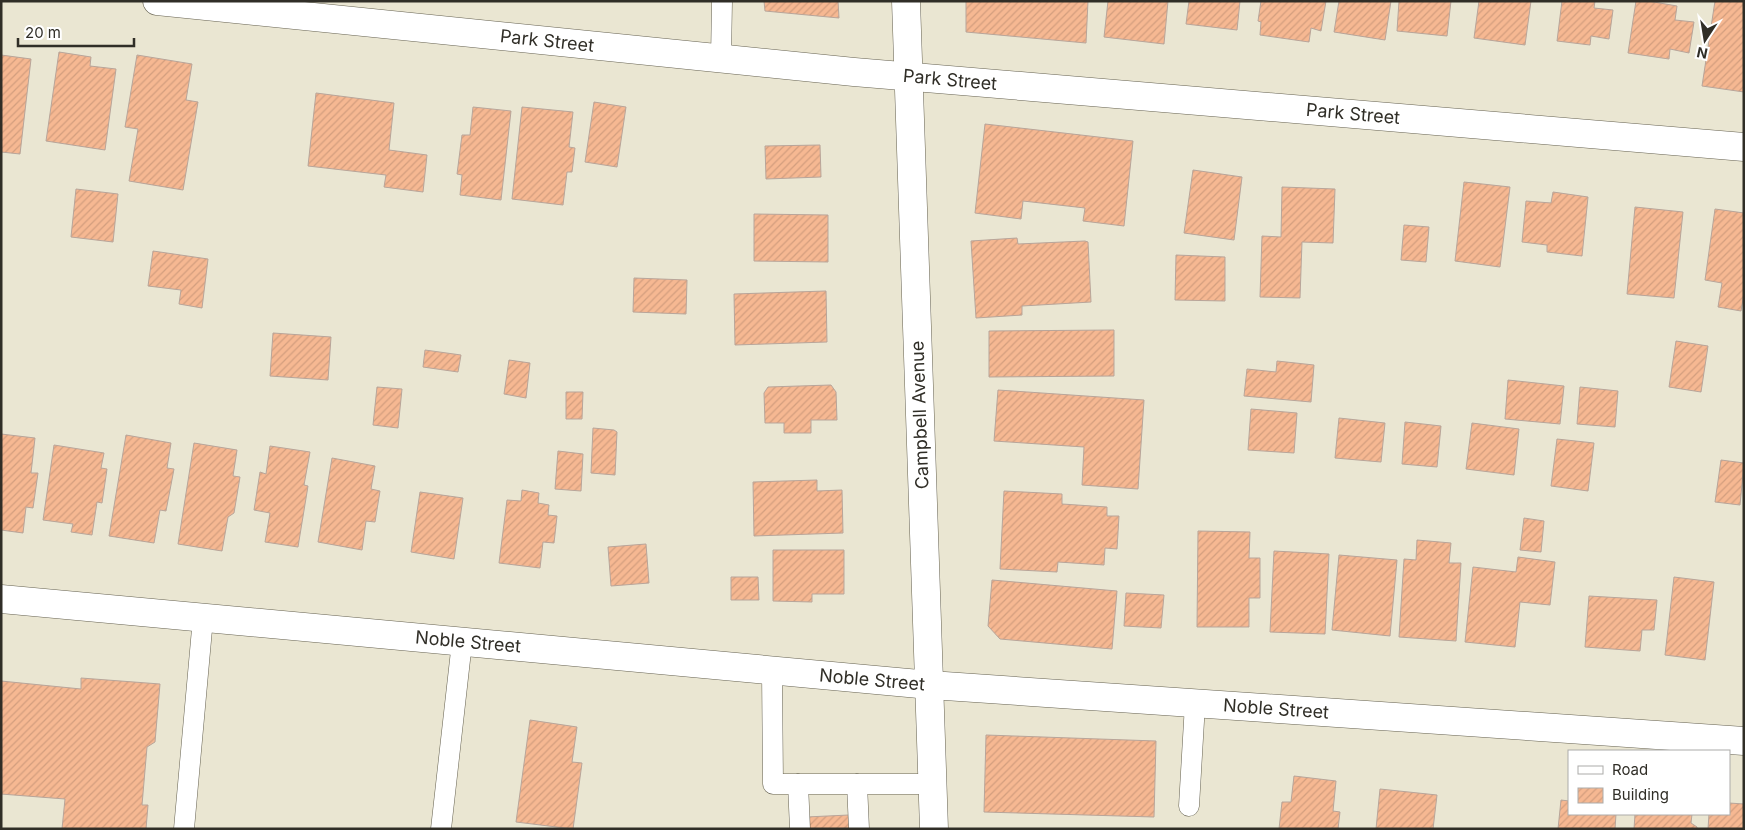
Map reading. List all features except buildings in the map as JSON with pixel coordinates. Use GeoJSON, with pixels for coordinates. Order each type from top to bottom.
{"type":"FeatureCollection","features":[{"type":"Feature","properties":{"kind":"street","name":"Park Street"},"geometry":{"type":"LineString","coordinates":[[157,1],[907,76],[1744,147]]}},
{"type":"Feature","properties":{"kind":"street","name":"Campbell Avenue"},"geometry":{"type":"LineString","coordinates":[[906,1],[907,76],[934,829]]}},
{"type":"Feature","properties":{"kind":"street","name":"Noble Street"},"geometry":{"type":"LineString","coordinates":[[1,599],[930,685],[1744,741]]}},
{"type":"Feature","properties":{"kind":"lane"},"geometry":{"type":"LineString","coordinates":[[721,58],[722,1]]}},
{"type":"Feature","properties":{"kind":"lane"},"geometry":{"type":"LineString","coordinates":[[184,829],[203,618]]}},
{"type":"Feature","properties":{"kind":"lane"},"geometry":{"type":"LineString","coordinates":[[441,829],[462,642]]}},
{"type":"Feature","properties":{"kind":"lane"},"geometry":{"type":"LineString","coordinates":[[772,670],[773,784],[933,784]]}},
{"type":"Feature","properties":{"kind":"lane"},"geometry":{"type":"LineString","coordinates":[[1189,806],[1195,704]]}},
{"type":"Feature","properties":{"kind":"lane"},"geometry":{"type":"LineString","coordinates":[[798,784],[800,829]]}},
{"type":"Feature","properties":{"kind":"lane"},"geometry":{"type":"LineString","coordinates":[[857,784],[859,829]]}}]}
